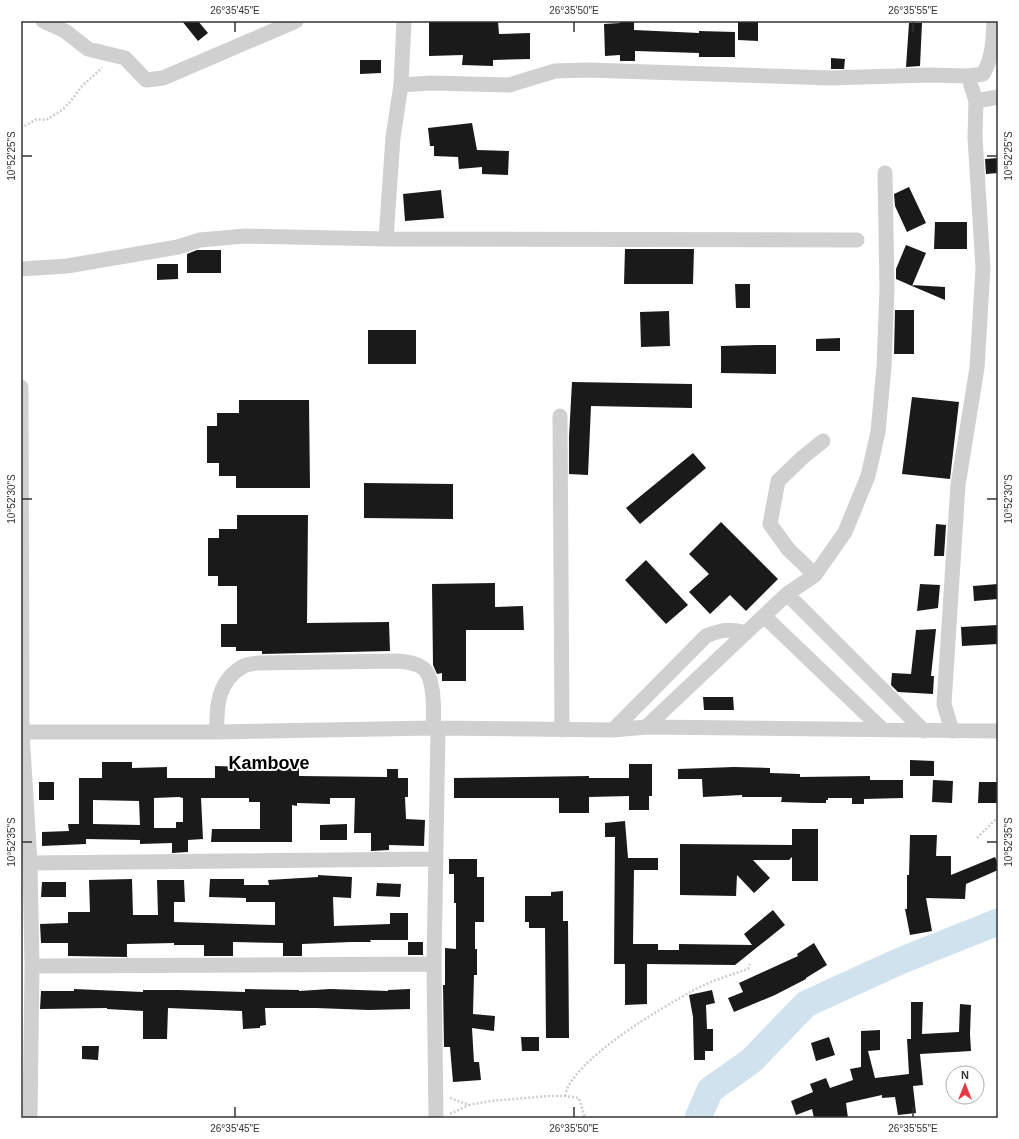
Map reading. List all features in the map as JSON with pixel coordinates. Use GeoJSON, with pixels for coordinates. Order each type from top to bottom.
{"type":"FeatureCollection","features":[{"type":"Feature","properties":{"kind":"street"},"geometry":{"type":"LineString","coordinates":[[43,21],[65,31],[88,49],[125,58],[146,80],[163,78],[296,21]]}},
{"type":"Feature","properties":{"kind":"street"},"geometry":{"type":"LineString","coordinates":[[386,239],[393,137],[401,85],[404,21]]}},
{"type":"Feature","properties":{"kind":"street"},"geometry":{"type":"LineString","coordinates":[[401,85],[431,83],[509,85],[555,71],[587,70],[831,78],[928,75],[968,76],[983,74],[989,66],[992,51],[994,21]]}},
{"type":"Feature","properties":{"kind":"street"},"geometry":{"type":"LineString","coordinates":[[952,731],[944,704],[958,485],[977,368],[984,268],[975,137],[976,101],[968,76]]}},
{"type":"Feature","properties":{"kind":"street"},"geometry":{"type":"LineString","coordinates":[[976,101],[998,97]]}},
{"type":"Feature","properties":{"kind":"street"},"geometry":{"type":"LineString","coordinates":[[646,727],[787,594],[815,575],[845,532],[868,476],[878,432],[884,367],[887,289],[885,173]]}},
{"type":"Feature","properties":{"kind":"street"},"geometry":{"type":"LineString","coordinates":[[21,269],[67,266],[178,247],[200,240],[244,236],[386,239],[857,240]]}},
{"type":"Feature","properties":{"kind":"street"},"geometry":{"type":"LineString","coordinates":[[21,387],[22,732],[30,863],[32,966],[30,1118]]}},
{"type":"Feature","properties":{"kind":"street"},"geometry":{"type":"LineString","coordinates":[[560,416],[562,730]]}},
{"type":"Feature","properties":{"kind":"street"},"geometry":{"type":"LineString","coordinates":[[815,575],[788,549],[770,524],[778,481],[803,457],[823,441]]}},
{"type":"Feature","properties":{"kind":"street"},"geometry":{"type":"LineString","coordinates":[[787,594],[924,731]]}},
{"type":"Feature","properties":{"kind":"street"},"geometry":{"type":"LineString","coordinates":[[764,616],[883,730]]}},
{"type":"Feature","properties":{"kind":"street"},"geometry":{"type":"LineString","coordinates":[[613,730],[706,636],[722,629],[737,630],[746,633]]}},
{"type":"Feature","properties":{"kind":"street"},"geometry":{"type":"LineString","coordinates":[[217,732],[216,710],[221,691],[232,675],[243,666],[258,663],[399,661],[415,664],[424,669],[432,683],[436,728],[434,964],[437,1093],[443,1116]]}},
{"type":"Feature","properties":{"kind":"street"},"geometry":{"type":"LineString","coordinates":[[22,732],[217,732],[436,728],[613,730],[646,727],[998,731]]}},
{"type":"Feature","properties":{"kind":"street"},"geometry":{"type":"LineString","coordinates":[[30,863],[435,859]]}},
{"type":"Feature","properties":{"kind":"street"},"geometry":{"type":"LineString","coordinates":[[32,966],[434,964]]}},
{"type":"Feature","properties":{"kind":"path"},"geometry":{"type":"LineString","coordinates":[[21,128],[37,119],[46,120],[62,110],[82,86],[103,66]]}},
{"type":"Feature","properties":{"kind":"path"},"geometry":{"type":"LineString","coordinates":[[977,838],[998,818]]}},
{"type":"Feature","properties":{"kind":"path"},"geometry":{"type":"LineString","coordinates":[[565,1096],[568,1086],[588,1062],[620,1036],[695,990],[731,974],[748,969],[750,964]]}},
{"type":"Feature","properties":{"kind":"path"},"geometry":{"type":"LineString","coordinates":[[437,1093],[469,1105]]}},
{"type":"Feature","properties":{"kind":"path"},"geometry":{"type":"LineString","coordinates":[[443,1116],[469,1105],[491,1101],[565,1096],[579,1098],[585,1118]]}},
{"type":"Feature","properties":{"kind":"building"},"geometry":{"type":"Polygon","coordinates":[[[182,21],[198,21],[208,33],[198,41],[182,21]]]}},
{"type":"Feature","properties":{"kind":"building"},"geometry":{"type":"Polygon","coordinates":[[[429,21],[498,21],[499,34],[530,33],[530,59],[493,60],[493,66],[462,65],[463,55],[429,56],[429,21]]]}},
{"type":"Feature","properties":{"kind":"building"},"geometry":{"type":"Polygon","coordinates":[[[620,21],[634,21],[634,30],[699,33],[699,31],[735,32],[735,57],[699,57],[699,53],[635,51],[635,61],[620,61],[620,55],[605,56],[604,24],[620,23],[620,21]]]}},
{"type":"Feature","properties":{"kind":"building"},"geometry":{"type":"Polygon","coordinates":[[[738,21],[758,21],[758,41],[738,40],[738,21]]]}},
{"type":"Feature","properties":{"kind":"building"},"geometry":{"type":"Polygon","coordinates":[[[909,23],[922,23],[920,66],[906,67],[909,23]]]}},
{"type":"Feature","properties":{"kind":"building"},"geometry":{"type":"Polygon","coordinates":[[[831,58],[845,59],[844,69],[831,69],[831,58]]]}},
{"type":"Feature","properties":{"kind":"building"},"geometry":{"type":"Polygon","coordinates":[[[360,60],[381,60],[381,73],[360,74],[360,60]]]}},
{"type":"Feature","properties":{"kind":"building"},"geometry":{"type":"Polygon","coordinates":[[[472,123],[477,150],[509,151],[508,175],[482,174],[482,167],[459,169],[458,157],[434,156],[434,146],[430,146],[428,128],[472,123]]]}},
{"type":"Feature","properties":{"kind":"building"},"geometry":{"type":"Polygon","coordinates":[[[998,158],[998,173],[986,174],[985,159],[998,158]]]}},
{"type":"Feature","properties":{"kind":"building"},"geometry":{"type":"Polygon","coordinates":[[[909,187],[926,223],[907,232],[895,206],[894,194],[909,187]]]}},
{"type":"Feature","properties":{"kind":"building"},"geometry":{"type":"Polygon","coordinates":[[[441,190],[444,218],[405,221],[403,194],[441,190]]]}},
{"type":"Feature","properties":{"kind":"building"},"geometry":{"type":"Polygon","coordinates":[[[935,222],[967,222],[967,249],[934,249],[935,222]]]}},
{"type":"Feature","properties":{"kind":"building"},"geometry":{"type":"Polygon","coordinates":[[[906,245],[926,253],[912,286],[896,279],[896,269],[906,245]]]}},
{"type":"Feature","properties":{"kind":"building"},"geometry":{"type":"Polygon","coordinates":[[[625,249],[694,249],[693,284],[624,284],[625,249]]]}},
{"type":"Feature","properties":{"kind":"building"},"geometry":{"type":"Polygon","coordinates":[[[197,250],[221,250],[221,273],[187,273],[187,254],[197,250]]]}},
{"type":"Feature","properties":{"kind":"building"},"geometry":{"type":"Polygon","coordinates":[[[157,264],[178,264],[178,279],[157,280],[157,264]]]}},
{"type":"Feature","properties":{"kind":"building"},"geometry":{"type":"Polygon","coordinates":[[[735,284],[750,284],[750,308],[736,308],[735,284]]]}},
{"type":"Feature","properties":{"kind":"building"},"geometry":{"type":"Polygon","coordinates":[[[912,286],[945,287],[945,300],[912,286]]]}},
{"type":"Feature","properties":{"kind":"building"},"geometry":{"type":"Polygon","coordinates":[[[895,310],[914,310],[914,354],[894,354],[895,310]]]}},
{"type":"Feature","properties":{"kind":"building"},"geometry":{"type":"Polygon","coordinates":[[[669,311],[670,346],[641,347],[640,312],[669,311]]]}},
{"type":"Feature","properties":{"kind":"building"},"geometry":{"type":"Polygon","coordinates":[[[368,330],[416,330],[416,364],[368,364],[368,330]]]}},
{"type":"Feature","properties":{"kind":"building"},"geometry":{"type":"Polygon","coordinates":[[[840,338],[840,351],[816,351],[816,339],[840,338]]]}},
{"type":"Feature","properties":{"kind":"building"},"geometry":{"type":"Polygon","coordinates":[[[776,345],[776,374],[721,373],[721,346],[776,345]]]}},
{"type":"Feature","properties":{"kind":"building"},"geometry":{"type":"Polygon","coordinates":[[[572,382],[692,384],[692,408],[591,406],[588,475],[569,474],[569,437],[572,382]]]}},
{"type":"Feature","properties":{"kind":"building"},"geometry":{"type":"Polygon","coordinates":[[[912,397],[959,402],[950,479],[902,474],[912,397]]]}},
{"type":"Feature","properties":{"kind":"building"},"geometry":{"type":"Polygon","coordinates":[[[239,400],[309,400],[310,488],[236,488],[236,476],[219,476],[219,463],[207,463],[207,426],[217,426],[217,413],[239,413],[239,400]]]}},
{"type":"Feature","properties":{"kind":"building"},"geometry":{"type":"Polygon","coordinates":[[[693,453],[706,468],[640,524],[626,508],[693,453]]]}},
{"type":"Feature","properties":{"kind":"building"},"geometry":{"type":"Polygon","coordinates":[[[364,483],[453,484],[453,519],[364,518],[364,483]]]}},
{"type":"Feature","properties":{"kind":"building"},"geometry":{"type":"Polygon","coordinates":[[[237,515],[308,515],[307,623],[389,622],[390,651],[262,654],[262,651],[236,651],[236,647],[221,647],[221,624],[237,624],[237,586],[218,586],[218,576],[208,576],[208,538],[219,538],[219,529],[237,529],[237,515]]]}},
{"type":"Feature","properties":{"kind":"building"},"geometry":{"type":"Polygon","coordinates":[[[721,522],[778,579],[746,611],[730,595],[710,614],[689,592],[709,574],[689,554],[721,522]]]}},
{"type":"Feature","properties":{"kind":"building"},"geometry":{"type":"Polygon","coordinates":[[[936,524],[946,525],[944,556],[934,556],[936,524]]]}},
{"type":"Feature","properties":{"kind":"building"},"geometry":{"type":"Polygon","coordinates":[[[646,560],[688,605],[666,624],[625,580],[646,560]]]}},
{"type":"Feature","properties":{"kind":"building"},"geometry":{"type":"Polygon","coordinates":[[[495,583],[495,607],[523,606],[524,630],[466,630],[466,681],[442,681],[442,673],[437,674],[433,665],[432,584],[495,583]]]}},
{"type":"Feature","properties":{"kind":"building"},"geometry":{"type":"Polygon","coordinates":[[[920,584],[940,585],[938,608],[917,611],[920,584]]]}},
{"type":"Feature","properties":{"kind":"building"},"geometry":{"type":"Polygon","coordinates":[[[998,584],[998,599],[974,601],[973,586],[998,584]]]}},
{"type":"Feature","properties":{"kind":"building"},"geometry":{"type":"Polygon","coordinates":[[[998,625],[998,644],[962,646],[961,627],[998,625]]]}},
{"type":"Feature","properties":{"kind":"building"},"geometry":{"type":"Polygon","coordinates":[[[936,629],[931,676],[934,676],[933,694],[898,692],[891,685],[892,673],[911,674],[916,630],[936,629]]]}},
{"type":"Feature","properties":{"kind":"building"},"geometry":{"type":"Polygon","coordinates":[[[703,697],[733,697],[734,710],[704,710],[703,697]]]}},
{"type":"Feature","properties":{"kind":"building"},"geometry":{"type":"Polygon","coordinates":[[[910,760],[934,761],[934,776],[910,776],[910,760]]]}},
{"type":"Feature","properties":{"kind":"building"},"geometry":{"type":"Polygon","coordinates":[[[102,762],[132,762],[132,768],[167,767],[167,778],[215,778],[215,766],[249,767],[249,764],[265,764],[265,766],[299,768],[299,776],[387,777],[387,769],[398,769],[398,778],[408,778],[408,797],[405,797],[406,819],[425,820],[424,846],[389,845],[389,850],[371,851],[371,833],[354,833],[355,798],[330,798],[330,804],[297,803],[297,806],[292,805],[292,842],[211,842],[212,829],[260,829],[260,802],[249,802],[249,798],[201,798],[203,839],[188,840],[188,852],[172,853],[172,843],[140,844],[140,840],[86,839],[86,844],[42,846],[42,832],[69,831],[68,824],[79,824],[79,778],[102,778],[102,762]],[[154,798],[154,828],[176,828],[176,822],[183,822],[183,798],[154,798]],[[93,800],[93,824],[140,825],[139,801],[93,800]]]}},
{"type":"Feature","properties":{"kind":"building"},"geometry":{"type":"Polygon","coordinates":[[[629,764],[652,764],[652,796],[649,796],[649,810],[629,810],[629,796],[589,797],[589,813],[559,813],[559,798],[454,798],[454,778],[589,776],[589,778],[629,778],[629,764]]]}},
{"type":"Feature","properties":{"kind":"building"},"geometry":{"type":"Polygon","coordinates":[[[734,767],[770,768],[770,773],[800,774],[800,777],[870,776],[870,780],[903,780],[903,798],[864,799],[864,804],[852,804],[852,798],[828,798],[826,803],[813,803],[781,802],[782,797],[742,797],[742,795],[703,797],[702,779],[678,779],[678,769],[734,767]]]}},
{"type":"Feature","properties":{"kind":"building"},"geometry":{"type":"Polygon","coordinates":[[[933,780],[953,781],[952,803],[932,802],[933,780]]]}},
{"type":"Feature","properties":{"kind":"building"},"geometry":{"type":"Polygon","coordinates":[[[39,782],[54,782],[54,800],[39,800],[39,782]]]}},
{"type":"Feature","properties":{"kind":"building"},"geometry":{"type":"Polygon","coordinates":[[[979,782],[998,782],[998,803],[978,803],[979,782]]]}},
{"type":"Feature","properties":{"kind":"building"},"geometry":{"type":"Polygon","coordinates":[[[625,821],[628,858],[658,858],[658,870],[634,870],[633,944],[658,944],[658,950],[679,950],[679,944],[752,945],[744,934],[773,910],[785,925],[735,965],[647,964],[647,1004],[625,1005],[625,964],[614,964],[615,837],[605,837],[605,823],[625,821]]]}},
{"type":"Feature","properties":{"kind":"building"},"geometry":{"type":"Polygon","coordinates":[[[347,824],[347,840],[320,840],[320,825],[347,824]]]}},
{"type":"Feature","properties":{"kind":"building"},"geometry":{"type":"Polygon","coordinates":[[[792,829],[818,829],[818,881],[792,881],[792,857],[789,860],[753,860],[770,878],[754,893],[737,875],[736,896],[680,895],[680,844],[792,845],[792,829]]]}},
{"type":"Feature","properties":{"kind":"building"},"geometry":{"type":"Polygon","coordinates":[[[910,835],[937,835],[936,856],[951,856],[951,875],[995,857],[998,864],[998,870],[966,884],[965,899],[926,898],[932,931],[910,935],[905,909],[907,909],[907,875],[909,875],[910,835]]]}},
{"type":"Feature","properties":{"kind":"building"},"geometry":{"type":"Polygon","coordinates":[[[449,859],[477,859],[477,877],[484,877],[484,922],[475,922],[477,975],[474,975],[473,1014],[495,1016],[494,1031],[472,1028],[474,1062],[479,1062],[481,1080],[453,1082],[450,1047],[444,1047],[443,985],[445,985],[445,948],[456,949],[456,903],[454,903],[454,874],[449,874],[449,859]]]}},
{"type":"Feature","properties":{"kind":"building"},"geometry":{"type":"Polygon","coordinates":[[[318,875],[352,877],[351,898],[333,897],[334,926],[390,924],[390,913],[408,913],[408,940],[370,940],[371,942],[302,944],[302,956],[283,956],[283,943],[233,942],[233,956],[204,956],[204,945],[174,945],[174,943],[127,944],[127,957],[68,956],[68,943],[41,943],[40,924],[68,923],[68,912],[90,912],[89,880],[132,879],[133,915],[158,915],[157,880],[184,880],[185,902],[174,902],[174,922],[275,925],[275,902],[246,902],[246,898],[209,897],[210,879],[244,879],[244,885],[269,885],[268,880],[318,877],[318,875]]]}},
{"type":"Feature","properties":{"kind":"building"},"geometry":{"type":"Polygon","coordinates":[[[42,882],[66,882],[66,897],[41,897],[42,882]]]}},
{"type":"Feature","properties":{"kind":"building"},"geometry":{"type":"Polygon","coordinates":[[[377,883],[401,884],[400,897],[376,896],[377,883]]]}},
{"type":"Feature","properties":{"kind":"building"},"geometry":{"type":"Polygon","coordinates":[[[563,891],[563,921],[568,921],[569,1038],[546,1038],[545,928],[529,928],[529,922],[525,922],[525,896],[551,896],[551,892],[563,891]]]}},
{"type":"Feature","properties":{"kind":"building"},"geometry":{"type":"Polygon","coordinates":[[[408,942],[423,942],[423,955],[408,955],[408,942]]]}},
{"type":"Feature","properties":{"kind":"building"},"geometry":{"type":"Polygon","coordinates":[[[814,943],[827,965],[806,979],[775,995],[734,1012],[728,998],[743,992],[739,983],[798,956],[797,954],[814,943]]]}},
{"type":"Feature","properties":{"kind":"building"},"geometry":{"type":"Polygon","coordinates":[[[74,989],[143,992],[143,990],[178,990],[245,992],[245,989],[299,991],[330,989],[388,991],[410,989],[410,1009],[369,1010],[265,1008],[266,1025],[260,1026],[260,1028],[243,1029],[242,1011],[168,1008],[167,1039],[143,1039],[143,1011],[107,1008],[40,1009],[41,991],[74,991],[74,989]]]}},
{"type":"Feature","properties":{"kind":"building"},"geometry":{"type":"Polygon","coordinates":[[[712,990],[715,1003],[706,1005],[707,1029],[713,1029],[713,1051],[705,1051],[705,1060],[694,1060],[693,1017],[689,995],[712,990]]]}},
{"type":"Feature","properties":{"kind":"building"},"geometry":{"type":"Polygon","coordinates":[[[911,1002],[923,1002],[922,1034],[959,1032],[960,1004],[971,1005],[971,1051],[920,1054],[923,1085],[913,1086],[916,1113],[898,1115],[895,1097],[882,1098],[882,1095],[846,1103],[848,1118],[814,1118],[812,1109],[796,1115],[791,1101],[813,1092],[810,1084],[826,1078],[830,1088],[853,1080],[850,1069],[861,1067],[861,1031],[880,1030],[880,1050],[868,1051],[875,1078],[909,1074],[907,1039],[911,1039],[911,1002]]]}},
{"type":"Feature","properties":{"kind":"building"},"geometry":{"type":"Polygon","coordinates":[[[521,1037],[539,1037],[539,1051],[522,1051],[521,1037]]]}},
{"type":"Feature","properties":{"kind":"building"},"geometry":{"type":"Polygon","coordinates":[[[829,1037],[835,1055],[816,1061],[811,1043],[829,1037]]]}},
{"type":"Feature","properties":{"kind":"building"},"geometry":{"type":"Polygon","coordinates":[[[82,1046],[99,1046],[98,1060],[82,1059],[82,1046]]]}},
{"type":"Feature","properties":{"kind":"waterway"},"geometry":{"type":"LineString","coordinates":[[698,1118],[710,1090],[751,1061],[806,1004],[900,961],[998,922]]}},
{"type":"Feature","properties":{"kind":"district","name":"Kambove"},"geometry":{"type":"Point","coordinates":[269,763]}}]}
